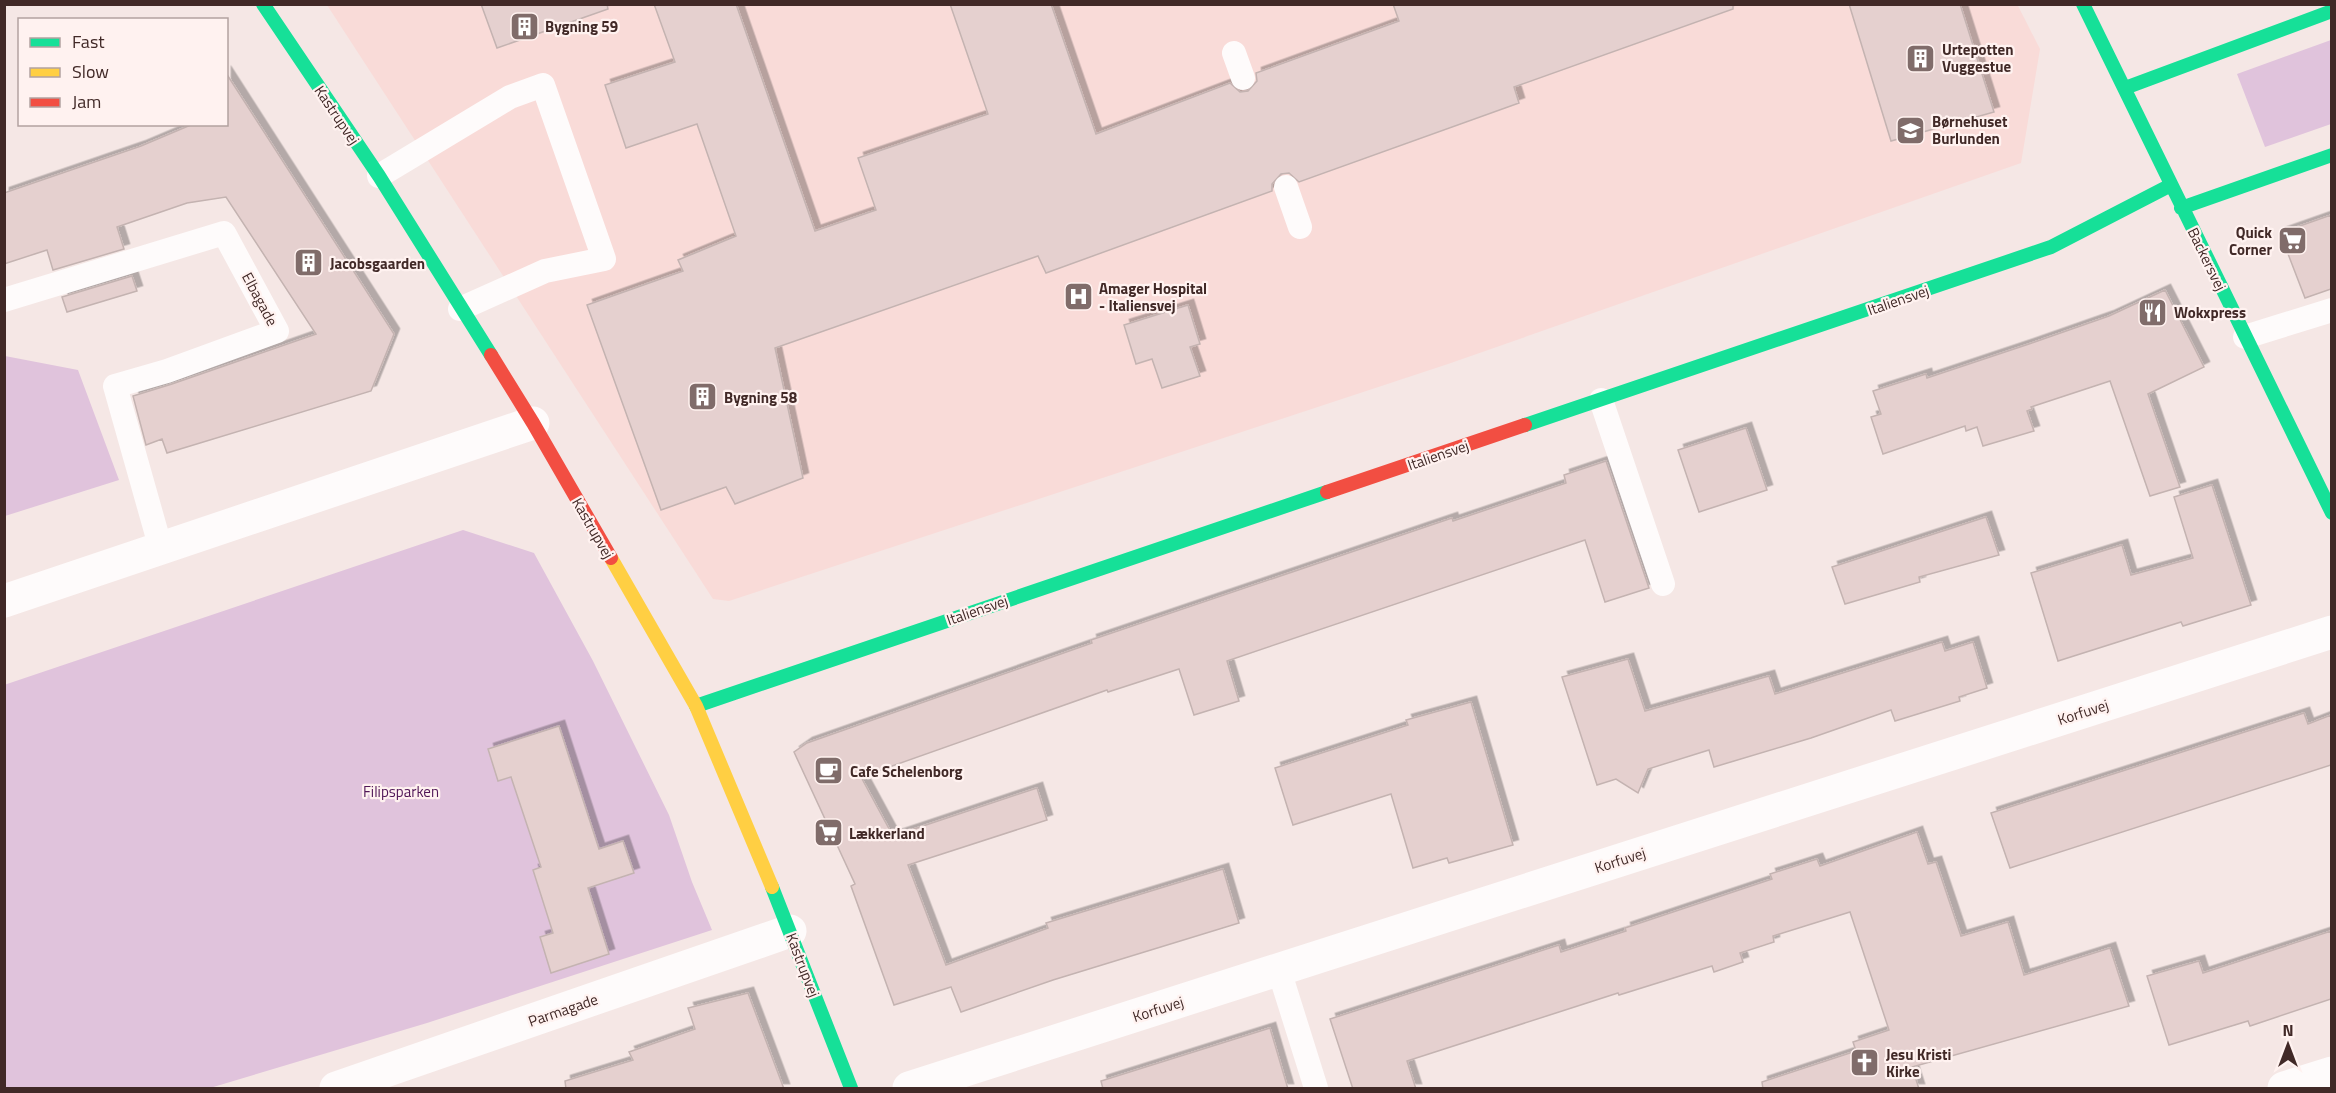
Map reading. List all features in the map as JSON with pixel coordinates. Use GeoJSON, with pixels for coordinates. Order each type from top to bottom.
{"type":"FeatureCollection","features":[{"type":"Feature","properties":{"kind":"street","name":"Backersvej"},"geometry":{"type":"LineString","coordinates":[[2084,4],[2331,513]]}},
{"type":"Feature","properties":{"kind":"street","name":"Kastrupvej"},"geometry":{"type":"LineString","coordinates":[[267,5],[378,176],[533,423],[696,706],[790,931],[851,1089]]}},
{"type":"Feature","properties":{"kind":"street"},"geometry":{"type":"LineString","coordinates":[[2125,88],[2331,10]]}},
{"type":"Feature","properties":{"kind":"street"},"geometry":{"type":"LineString","coordinates":[[2181,208],[2331,155]]}},
{"type":"Feature","properties":{"kind":"street","name":"Italiensvej"},"geometry":{"type":"LineString","coordinates":[[696,706],[2052,247],[2171,185]]}},
{"type":"Feature","properties":{"kind":"street"},"geometry":{"type":"LineString","coordinates":[[4,601],[533,423]]}},
{"type":"Feature","properties":{"kind":"street","name":"Korfuvej"},"geometry":{"type":"LineString","coordinates":[[909,1089],[2331,632]]}},
{"type":"Feature","properties":{"kind":"street","name":"Parmagade"},"geometry":{"type":"LineString","coordinates":[[336,1089],[790,931]]}},
{"type":"Feature","properties":{"kind":"street"},"geometry":{"type":"LineString","coordinates":[[2284,1089],[2331,1073]]}},
{"type":"Feature","properties":{"kind":"lane"},"geometry":{"type":"LineString","coordinates":[[1234,53],[1243,78]]}},
{"type":"Feature","properties":{"kind":"lane"},"geometry":{"type":"LineString","coordinates":[[378,176],[510,97],[543,86],[604,260],[545,271],[460,309]]}},
{"type":"Feature","properties":{"kind":"lane"},"geometry":{"type":"LineString","coordinates":[[1286,187],[1300,227]]}},
{"type":"Feature","properties":{"kind":"lane","name":"Elbagade"},"geometry":{"type":"LineString","coordinates":[[4,300],[224,233],[277,331],[166,371],[115,386],[161,549]]}},
{"type":"Feature","properties":{"kind":"lane"},"geometry":{"type":"LineString","coordinates":[[2245,337],[2331,310]]}},
{"type":"Feature","properties":{"kind":"lane"},"geometry":{"type":"LineString","coordinates":[[1601,400],[1663,585]]}},
{"type":"Feature","properties":{"kind":"lane"},"geometry":{"type":"LineString","coordinates":[[1279,970],[1316,1089]]}},
{"type":"Feature","properties":{"kind":"shaded area","name":"Amager Hospital - Italiensvej"},"geometry":{"type":"Polygon","coordinates":[[[2017,4],[2040,49],[2021,163],[1448,364],[729,601],[713,599],[327,5],[2017,4]]]}},
{"type":"Feature","properties":{"kind":"green space"},"geometry":{"type":"Polygon","coordinates":[[[2331,40],[2331,124],[2265,147],[2237,74],[2331,40]]]}},
{"type":"Feature","properties":{"kind":"green space"},"geometry":{"type":"Polygon","coordinates":[[[5,356],[78,370],[119,480],[5,516],[5,356]]]}},
{"type":"Feature","properties":{"kind":"green space","name":"Filipsparken"},"geometry":{"type":"Polygon","coordinates":[[[463,530],[534,553],[593,661],[669,815],[692,882],[712,930],[427,1023],[210,1088],[5,1088],[4,685],[463,530]]]}},
{"type":"Feature","properties":{"kind":"building","name":"Bygning 59"},"geometry":{"type":"Polygon","coordinates":[[[481,4],[607,4],[608,9],[497,48],[481,4]]]}},
{"type":"Feature","properties":{"kind":"building","name":"Amager Hospital - Italiensvej"},"geometry":{"type":"Polygon","coordinates":[[[654,4],[736,4],[815,231],[876,210],[858,158],[988,114],[950,4],[1051,4],[1096,134],[1230,83],[1240,92],[1248,91],[1257,81],[1256,73],[1399,21],[1393,4],[1733,4],[1733,9],[1514,87],[1519,103],[1299,182],[1289,173],[1281,174],[1272,184],[1272,191],[1046,273],[1038,256],[775,348],[803,478],[735,504],[726,487],[661,510],[587,305],[683,271],[678,260],[736,236],[697,124],[626,148],[605,85],[675,62],[654,4]]]}},
{"type":"Feature","properties":{"kind":"building","name":"Urtepotten Vuggestue"},"geometry":{"type":"Polygon","coordinates":[[[1849,4],[1960,4],[1994,112],[1891,141],[1849,4]]]}},
{"type":"Feature","properties":{"kind":"building","name":"Jacobsgaarden"},"geometry":{"type":"Polygon","coordinates":[[[228,76],[394,334],[371,391],[167,453],[162,439],[146,445],[133,396],[316,334],[226,197],[187,203],[117,227],[124,249],[53,270],[47,250],[4,264],[4,193],[141,146],[188,126],[228,126],[228,76]]]}},
{"type":"Feature","properties":{"kind":"building"},"geometry":{"type":"Polygon","coordinates":[[[2331,215],[2331,289],[2305,298],[2280,233],[2331,215]]]}},
{"type":"Feature","properties":{"kind":"building"},"geometry":{"type":"Polygon","coordinates":[[[132,276],[137,291],[67,312],[62,297],[132,276]]]}},
{"type":"Feature","properties":{"kind":"building"},"geometry":{"type":"Polygon","coordinates":[[[2165,290],[2204,367],[2148,394],[2180,487],[2150,496],[2110,381],[2031,407],[2032,409],[2027,411],[2034,431],[1983,446],[1977,427],[1966,431],[1965,426],[1883,454],[1871,417],[1881,414],[1873,391],[1926,374],[1927,378],[2029,344],[2109,316],[2165,290]]]}},
{"type":"Feature","properties":{"kind":"building"},"geometry":{"type":"Polygon","coordinates":[[[1188,305],[1200,344],[1190,347],[1200,376],[1162,388],[1152,359],[1136,364],[1124,325],[1188,305]]]}},
{"type":"Feature","properties":{"kind":"building"},"geometry":{"type":"Polygon","coordinates":[[[1746,428],[1767,490],[1699,512],[1678,450],[1746,428]]]}},
{"type":"Feature","properties":{"kind":"building"},"geometry":{"type":"Polygon","coordinates":[[[1606,461],[1649,588],[1605,602],[1585,540],[1227,661],[1239,701],[1194,715],[1179,669],[1108,692],[1107,690],[861,777],[893,836],[1037,788],[1047,820],[908,865],[946,965],[1048,928],[1046,923],[1223,869],[1239,923],[1053,980],[961,1012],[951,987],[894,1005],[851,886],[855,884],[794,752],[807,743],[1092,643],[1091,640],[1452,518],[1453,521],[1566,483],[1564,475],[1606,461]]]}},
{"type":"Feature","properties":{"kind":"building"},"geometry":{"type":"Polygon","coordinates":[[[2212,485],[2251,605],[2183,626],[2181,622],[2058,661],[2031,573],[2122,545],[2131,575],[2193,558],[2174,497],[2212,485]]]}},
{"type":"Feature","properties":{"kind":"building"},"geometry":{"type":"Polygon","coordinates":[[[1986,517],[1999,555],[1919,577],[1920,582],[1845,604],[1832,567],[1986,517]]]}},
{"type":"Feature","properties":{"kind":"building"},"geometry":{"type":"Polygon","coordinates":[[[1942,642],[1945,651],[1973,642],[1987,688],[1959,697],[1960,701],[1895,721],[1891,710],[1811,738],[1714,767],[1709,750],[1648,769],[1638,793],[1616,779],[1597,785],[1562,677],[1628,659],[1645,711],[1769,676],[1775,694],[1942,642]]]}},
{"type":"Feature","properties":{"kind":"building"},"geometry":{"type":"Polygon","coordinates":[[[1471,702],[1513,845],[1449,863],[1447,858],[1413,868],[1391,794],[1293,825],[1275,768],[1408,725],[1406,720],[1471,702]]]}},
{"type":"Feature","properties":{"kind":"building"},"geometry":{"type":"Polygon","coordinates":[[[2304,713],[2308,724],[2331,715],[2331,765],[2010,868],[1991,813],[2304,713]]]}},
{"type":"Feature","properties":{"kind":"building"},"geometry":{"type":"Polygon","coordinates":[[[559,726],[599,849],[623,841],[634,873],[588,888],[609,954],[551,973],[540,937],[553,933],[533,870],[541,867],[511,777],[498,781],[488,749],[559,726]]]}},
{"type":"Feature","properties":{"kind":"building"},"geometry":{"type":"Polygon","coordinates":[[[1917,832],[1928,864],[1936,862],[1961,936],[2008,922],[2024,975],[2110,948],[2129,1006],[1912,1067],[1919,1089],[1763,1089],[1762,1082],[1856,1051],[1853,1042],[1889,1030],[1850,912],[1773,936],[1774,942],[1740,953],[1743,962],[1714,972],[1712,966],[1619,995],[1618,993],[1407,1061],[1416,1089],[1353,1089],[1330,1019],[1559,945],[1561,952],[1772,879],[1770,874],[1817,859],[1820,866],[1917,832]]]}},
{"type":"Feature","properties":{"kind":"building"},"geometry":{"type":"Polygon","coordinates":[[[2331,931],[2331,999],[2250,1026],[2248,1021],[2169,1045],[2147,976],[2199,961],[2203,973],[2331,931]]]}},
{"type":"Feature","properties":{"kind":"building"},"geometry":{"type":"Polygon","coordinates":[[[748,993],[784,1089],[566,1089],[565,1081],[633,1060],[629,1052],[695,1029],[688,1008],[748,993]]]}},
{"type":"Feature","properties":{"kind":"building"},"geometry":{"type":"Polygon","coordinates":[[[1270,1028],[1288,1089],[1103,1089],[1101,1081],[1270,1028]]]}},
{"type":"Feature","properties":{"kind":"traffic: fast"},"geometry":{"type":"LineString","coordinates":[[263,4],[379,176],[491,355]]}},
{"type":"Feature","properties":{"kind":"traffic: fast"},"geometry":{"type":"LineString","coordinates":[[2083,4],[2332,513]]}},
{"type":"Feature","properties":{"kind":"traffic: fast"},"geometry":{"type":"LineString","coordinates":[[2125,88],[2332,11]]}},
{"type":"Feature","properties":{"kind":"traffic: fast"},"geometry":{"type":"LineString","coordinates":[[2181,208],[2332,155]]}},
{"type":"Feature","properties":{"kind":"traffic: fast"},"geometry":{"type":"LineString","coordinates":[[1525,425],[2051,247],[2171,185]]}},
{"type":"Feature","properties":{"kind":"traffic: fast"},"geometry":{"type":"LineString","coordinates":[[696,706],[1327,492]]}},
{"type":"Feature","properties":{"kind":"traffic: fast"},"geometry":{"type":"LineString","coordinates":[[772,887],[851,1088]]}},
{"type":"Feature","properties":{"kind":"traffic: slow"},"geometry":{"type":"LineString","coordinates":[[611,558],[696,706],[772,887]]}},
{"type":"Feature","properties":{"kind":"traffic: jam"},"geometry":{"type":"LineString","coordinates":[[491,355],[611,558]]}},
{"type":"Feature","properties":{"kind":"traffic: jam"},"geometry":{"type":"LineString","coordinates":[[1327,492],[1525,425]]}},
{"type":"Feature","properties":{"kind":"place","name":"Bygning 59"},"geometry":{"type":"Point","coordinates":[524,26]}},
{"type":"Feature","properties":{"kind":"place","name":"Urtepotten Vuggestue"},"geometry":{"type":"Point","coordinates":[1921,58]}},
{"type":"Feature","properties":{"kind":"place","name":"Børnehuset Burlunden"},"geometry":{"type":"Point","coordinates":[1911,130]}},
{"type":"Feature","properties":{"kind":"place","name":"Quick Corner"},"geometry":{"type":"Point","coordinates":[2293,241]}},
{"type":"Feature","properties":{"kind":"place","name":"Jacobsgaarden"},"geometry":{"type":"Point","coordinates":[309,263]}},
{"type":"Feature","properties":{"kind":"place","name":"Amager Hospital - Italiensvej"},"geometry":{"type":"Point","coordinates":[1078,297]}},
{"type":"Feature","properties":{"kind":"place","name":"Wokxpress"},"geometry":{"type":"Point","coordinates":[2153,312]}},
{"type":"Feature","properties":{"kind":"place","name":"Bygning 58"},"geometry":{"type":"Point","coordinates":[703,397]}},
{"type":"Feature","properties":{"kind":"place","name":"Cafe Schelenborg"},"geometry":{"type":"Point","coordinates":[829,771]}},
{"type":"Feature","properties":{"kind":"place","name":"Lækkerland"},"geometry":{"type":"Point","coordinates":[828,833]}},
{"type":"Feature","properties":{"kind":"place","name":"Jesu Kristi Kirke"},"geometry":{"type":"Point","coordinates":[1865,1063]}}]}
